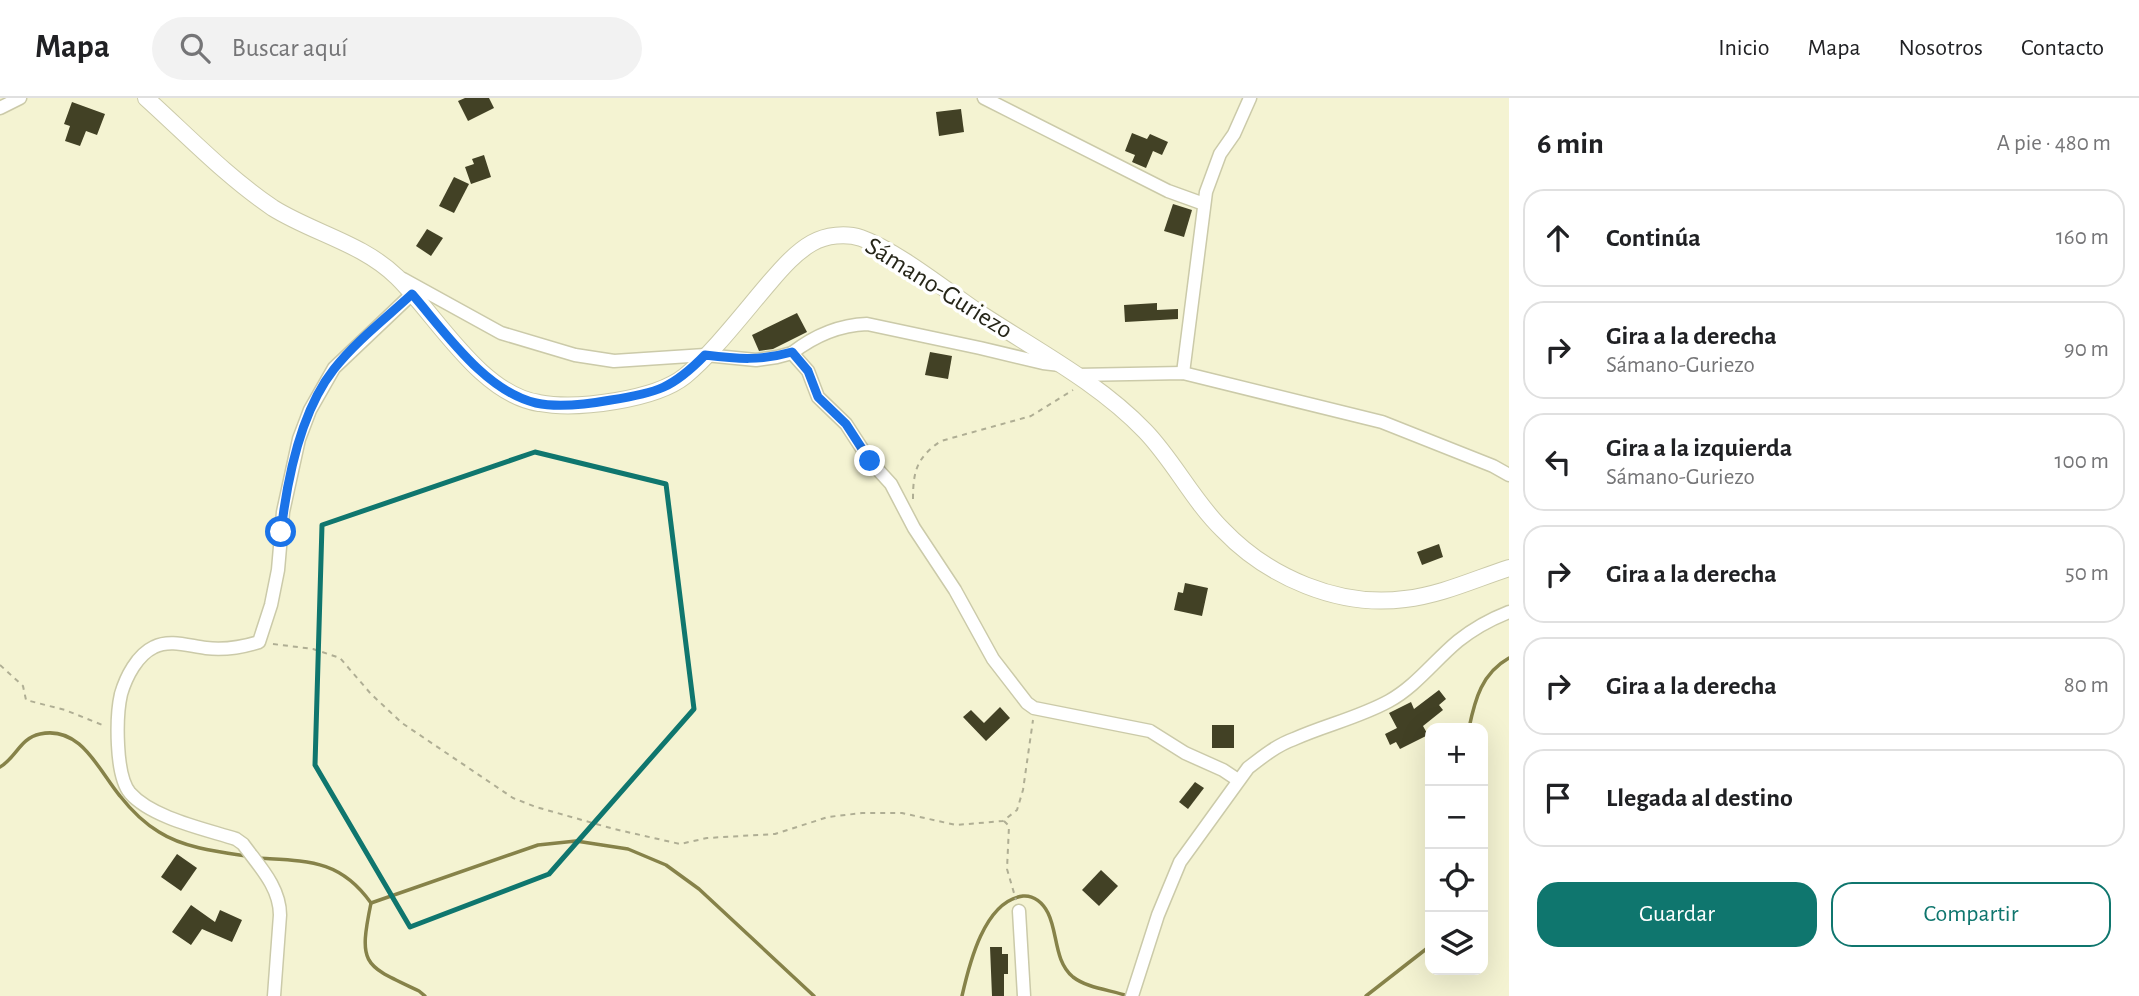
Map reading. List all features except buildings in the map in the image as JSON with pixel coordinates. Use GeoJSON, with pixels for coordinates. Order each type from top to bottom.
{"type":"FeatureCollection","features":[{"type":"Feature","properties":{"kind":"street"},"geometry":{"type":"LineString","coordinates":[[0,108],[20,98]]}},
{"type":"Feature","properties":{"kind":"street","name":"Sámano-Guriezo"},"geometry":{"type":"LineString","coordinates":[[146,98],[250,191],[278,211],[351,246],[392,273],[466,357],[495,382],[514,394],[537,403],[580,404],[648,395],[666,388],[685,376],[797,254],[816,240],[850,235],[884,250],[1081,378],[1147,433],[1221,529],[1246,551],[1289,577],[1353,600],[1379,601],[1433,594],[1509,568]]}},
{"type":"Feature","properties":{"kind":"street"},"geometry":{"type":"LineString","coordinates":[[984,98],[1168,191],[1205,204]]}},
{"type":"Feature","properties":{"kind":"street"},"geometry":{"type":"LineString","coordinates":[[1183,373],[1197,247],[1212,172],[1251,98]]}},
{"type":"Feature","properties":{"kind":"street"},"geometry":{"type":"LineString","coordinates":[[392,273],[501,333],[575,355],[614,360],[705,355],[756,360],[792,352],[827,332],[851,325],[867,324],[1061,365]]}},
{"type":"Feature","properties":{"kind":"street"},"geometry":{"type":"LineString","coordinates":[[274,996],[280,902],[275,889],[243,844],[236,839],[179,821],[142,803],[128,791],[118,754],[121,696],[130,672],[152,647],[185,644],[208,648],[246,646],[258,642],[271,605],[278,570],[283,512],[299,439],[310,410],[334,368],[412,294]]}},
{"type":"Feature","properties":{"kind":"street"},"geometry":{"type":"LineString","coordinates":[[792,352],[808,371],[818,397],[846,424],[870,461],[891,484],[914,528],[955,590],[993,659],[1027,703],[1034,708],[1150,731],[1185,753],[1223,770],[1238,780]]}},
{"type":"Feature","properties":{"kind":"street"},"geometry":{"type":"LineString","coordinates":[[1081,378],[1183,373],[1382,422],[1493,466],[1509,475]]}},
{"type":"Feature","properties":{"kind":"street"},"geometry":{"type":"LineString","coordinates":[[1132,996],[1158,915],[1180,862],[1238,780],[1263,756],[1292,739],[1356,717],[1390,700],[1415,683],[1475,628],[1509,612]]}},
{"type":"Feature","properties":{"kind":"street"},"geometry":{"type":"LineString","coordinates":[[1019,911],[1024,996]]}},
{"type":"Feature","properties":{"kind":"path"},"geometry":{"type":"LineString","coordinates":[[914,528],[913,477],[917,465],[929,448],[941,440],[1031,416],[1070,393],[1081,378]]}},
{"type":"Feature","properties":{"kind":"path"},"geometry":{"type":"LineString","coordinates":[[258,642],[313,649],[340,658],[402,723],[513,798],[536,807],[680,844],[707,838],[775,834],[828,817],[862,813],[902,813],[956,825],[1003,821],[1017,810],[1023,790],[1034,708]]}},
{"type":"Feature","properties":{"kind":"path"},"geometry":{"type":"LineString","coordinates":[[0,665],[23,686],[26,700],[65,710],[119,731]]}},
{"type":"Feature","properties":{"kind":"path"},"geometry":{"type":"LineString","coordinates":[[1003,821],[1009,826],[1007,869],[1014,891]]}},
{"type":"Feature","properties":{"kind":"highlighted area"},"geometry":{"type":"Polygon","coordinates":[[[535,452],[666,484],[694,709],[549,874],[410,927],[315,765],[322,525],[535,452]]]}},
{"type":"Feature","properties":{"kind":"waterway"},"geometry":{"type":"LineString","coordinates":[[1470,723],[1477,697],[1486,679],[1509,658]]}},
{"type":"Feature","properties":{"kind":"waterway"},"geometry":{"type":"LineString","coordinates":[[0,767],[33,736],[54,733],[67,736],[88,752],[124,801],[153,828],[190,846],[247,856]]}},
{"type":"Feature","properties":{"kind":"waterway"},"geometry":{"type":"LineString","coordinates":[[371,903],[538,845],[576,841],[628,849],[666,865],[699,889],[814,996]]}},
{"type":"Feature","properties":{"kind":"waterway"},"geometry":{"type":"LineString","coordinates":[[258,858],[307,862],[335,870],[347,878],[371,903]]}},
{"type":"Feature","properties":{"kind":"waterway"},"geometry":{"type":"LineString","coordinates":[[962,996],[974,952],[988,922],[1009,900],[1023,896],[1034,898],[1046,909],[1062,963],[1073,977],[1092,986],[1128,996]]}},
{"type":"Feature","properties":{"kind":"waterway"},"geometry":{"type":"LineString","coordinates":[[371,903],[365,940],[370,961],[386,975],[425,996]]}},
{"type":"Feature","properties":{"kind":"waterway"},"geometry":{"type":"LineString","coordinates":[[1366,996],[1425,950]]}},
{"type":"Feature","properties":{"kind":"route"},"geometry":{"type":"LineString","coordinates":[[281,532],[299,439],[320,388],[351,350],[412,294],[466,357],[495,382],[514,394],[537,403],[580,404],[648,395],[685,376],[705,355],[756,360],[792,352],[808,371],[818,397],[846,424],[870,461]]}}]}
